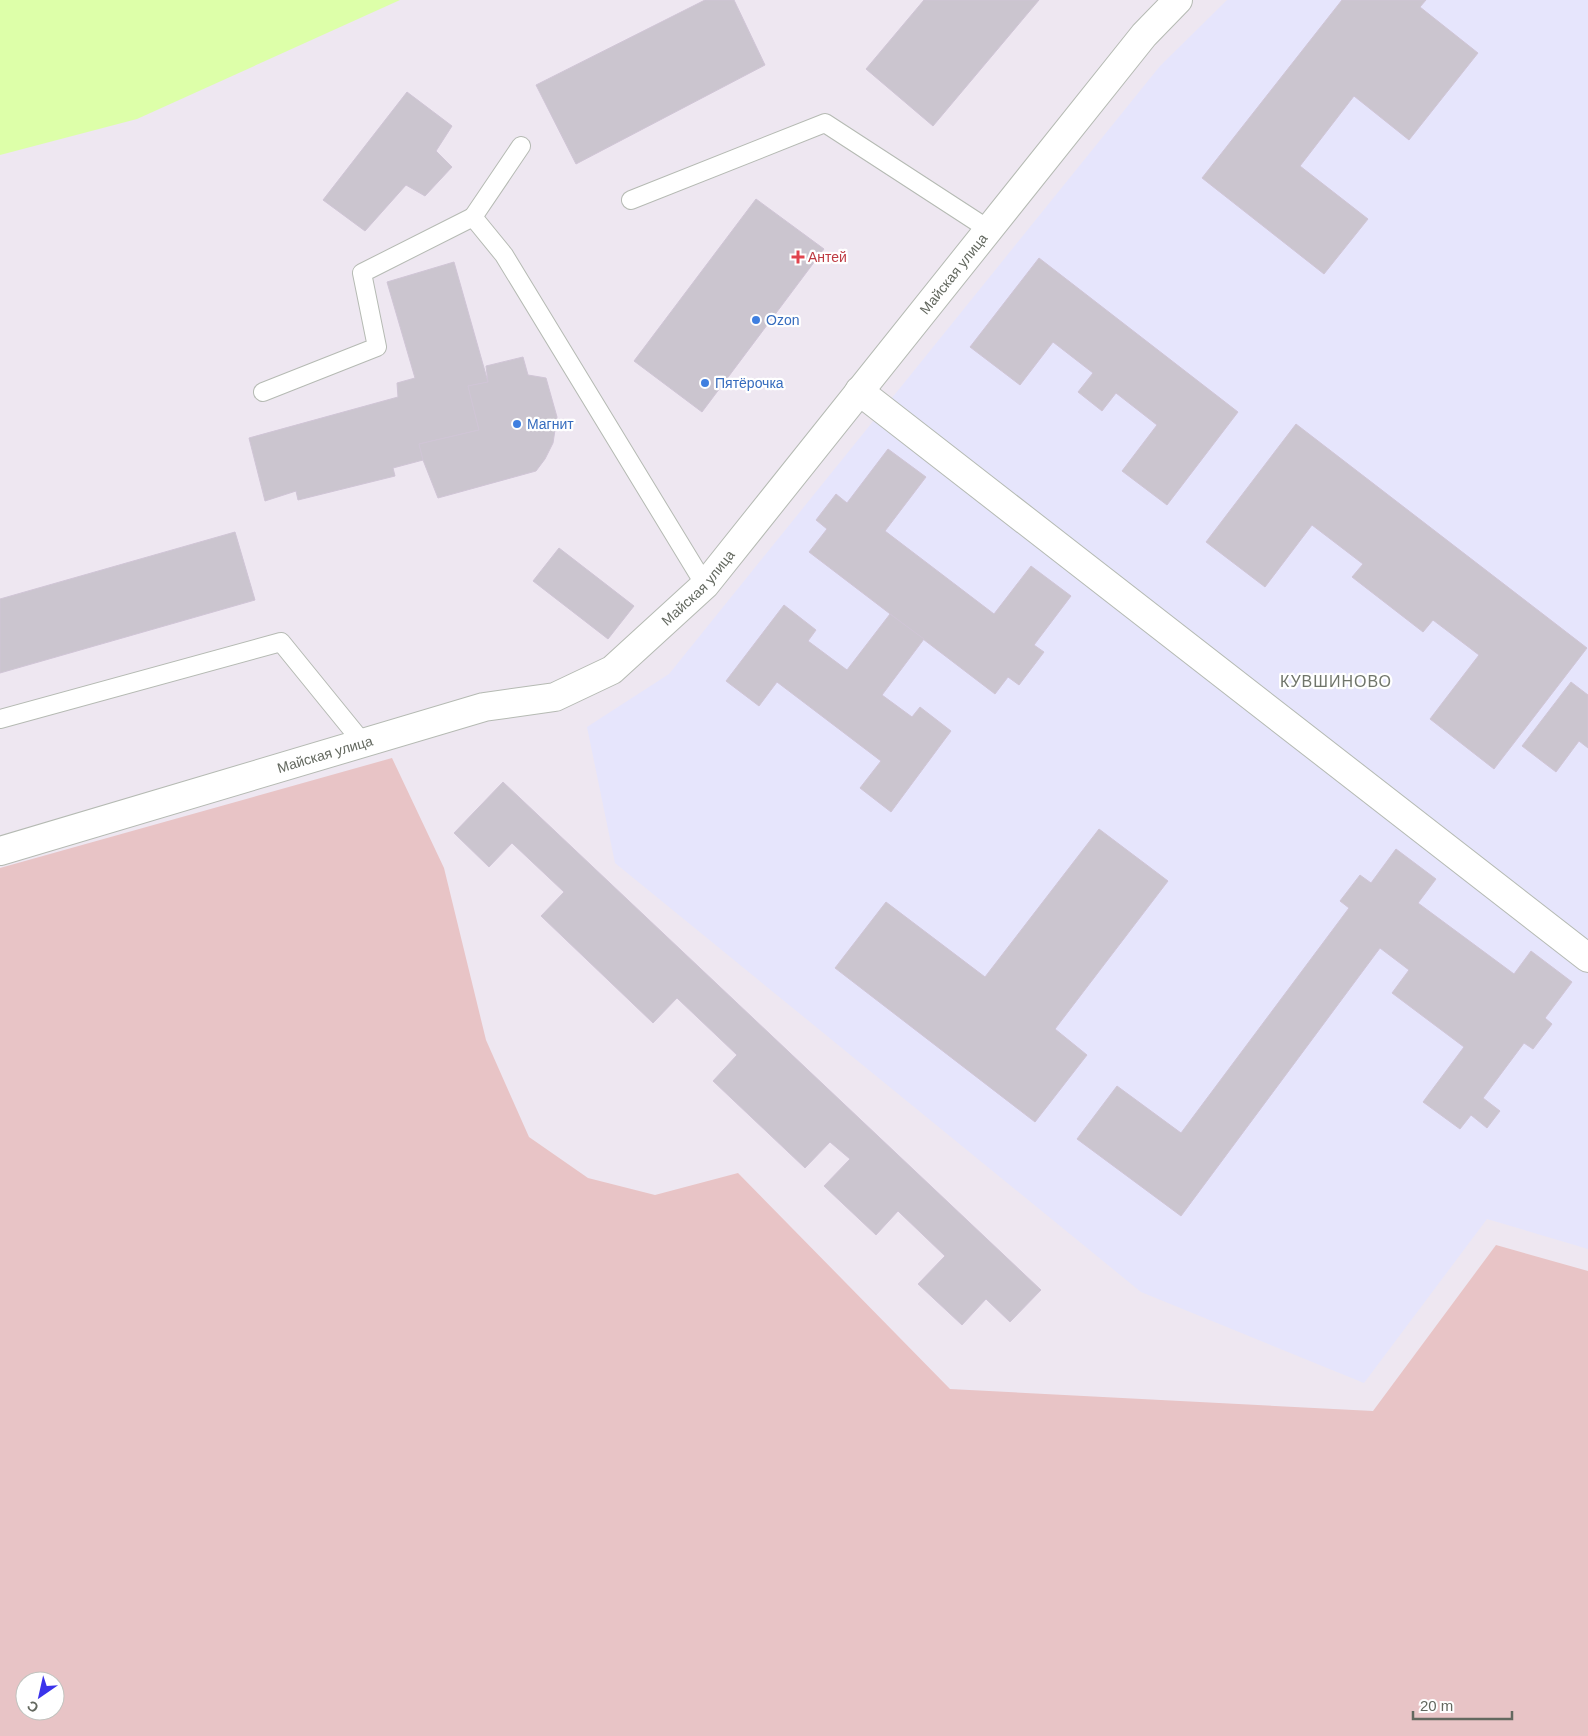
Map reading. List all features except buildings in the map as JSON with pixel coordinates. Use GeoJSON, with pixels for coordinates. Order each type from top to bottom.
{"type":"FeatureCollection","features":[{"type":"Feature","properties":{"kind":"street","name":"Майская улица"},"geometry":{"type":"LineString","coordinates":[[0,851],[484,707],[555,697],[612,670],[705,585],[1144,35],[1178,0]]}},
{"type":"Feature","properties":{"kind":"street"},"geometry":{"type":"LineString","coordinates":[[859,391],[1588,958]]}},
{"type":"Feature","properties":{"kind":"lane"},"geometry":{"type":"LineString","coordinates":[[631,200],[825,124],[988,229]]}},
{"type":"Feature","properties":{"kind":"lane"},"geometry":{"type":"LineString","coordinates":[[263,392],[377,347],[362,273],[473,217],[521,146]]}},
{"type":"Feature","properties":{"kind":"lane"},"geometry":{"type":"LineString","coordinates":[[473,217],[504,255],[705,585]]}},
{"type":"Feature","properties":{"kind":"lane"},"geometry":{"type":"LineString","coordinates":[[0,719],[281,642],[363,743]]}},
{"type":"Feature","properties":{"kind":"shaded area"},"geometry":{"type":"Polygon","coordinates":[[[0,0],[400,0],[137,119],[0,155],[0,0]]]}},
{"type":"Feature","properties":{"kind":"shaded area"},"geometry":{"type":"Polygon","coordinates":[[[1227,0],[1588,0],[1588,1249],[1487,1219],[1364,1383],[1141,1292],[615,863],[587,727],[669,674],[1160,66],[1227,0]]]}},
{"type":"Feature","properties":{"kind":"shaded area"},"geometry":{"type":"Polygon","coordinates":[[[392,758],[444,868],[486,1040],[529,1137],[588,1178],[655,1195],[738,1173],[950,1389],[1373,1411],[1496,1245],[1588,1271],[1588,1736],[0,1736],[0,868],[392,758]]]}},
{"type":"Feature","properties":{"kind":"place","name":"Антей"},"geometry":{"type":"Point","coordinates":[798,257]}},
{"type":"Feature","properties":{"kind":"place","name":"Ozon"},"geometry":{"type":"Point","coordinates":[756,320]}},
{"type":"Feature","properties":{"kind":"place","name":"Пятёрочка"},"geometry":{"type":"Point","coordinates":[705,383]}},
{"type":"Feature","properties":{"kind":"place","name":"Магнит"},"geometry":{"type":"Point","coordinates":[517,424]}},
{"type":"Feature","properties":{"kind":"district","name":"КУВШИНОВО"},"geometry":{"type":"Point","coordinates":[1336,681]}}]}
